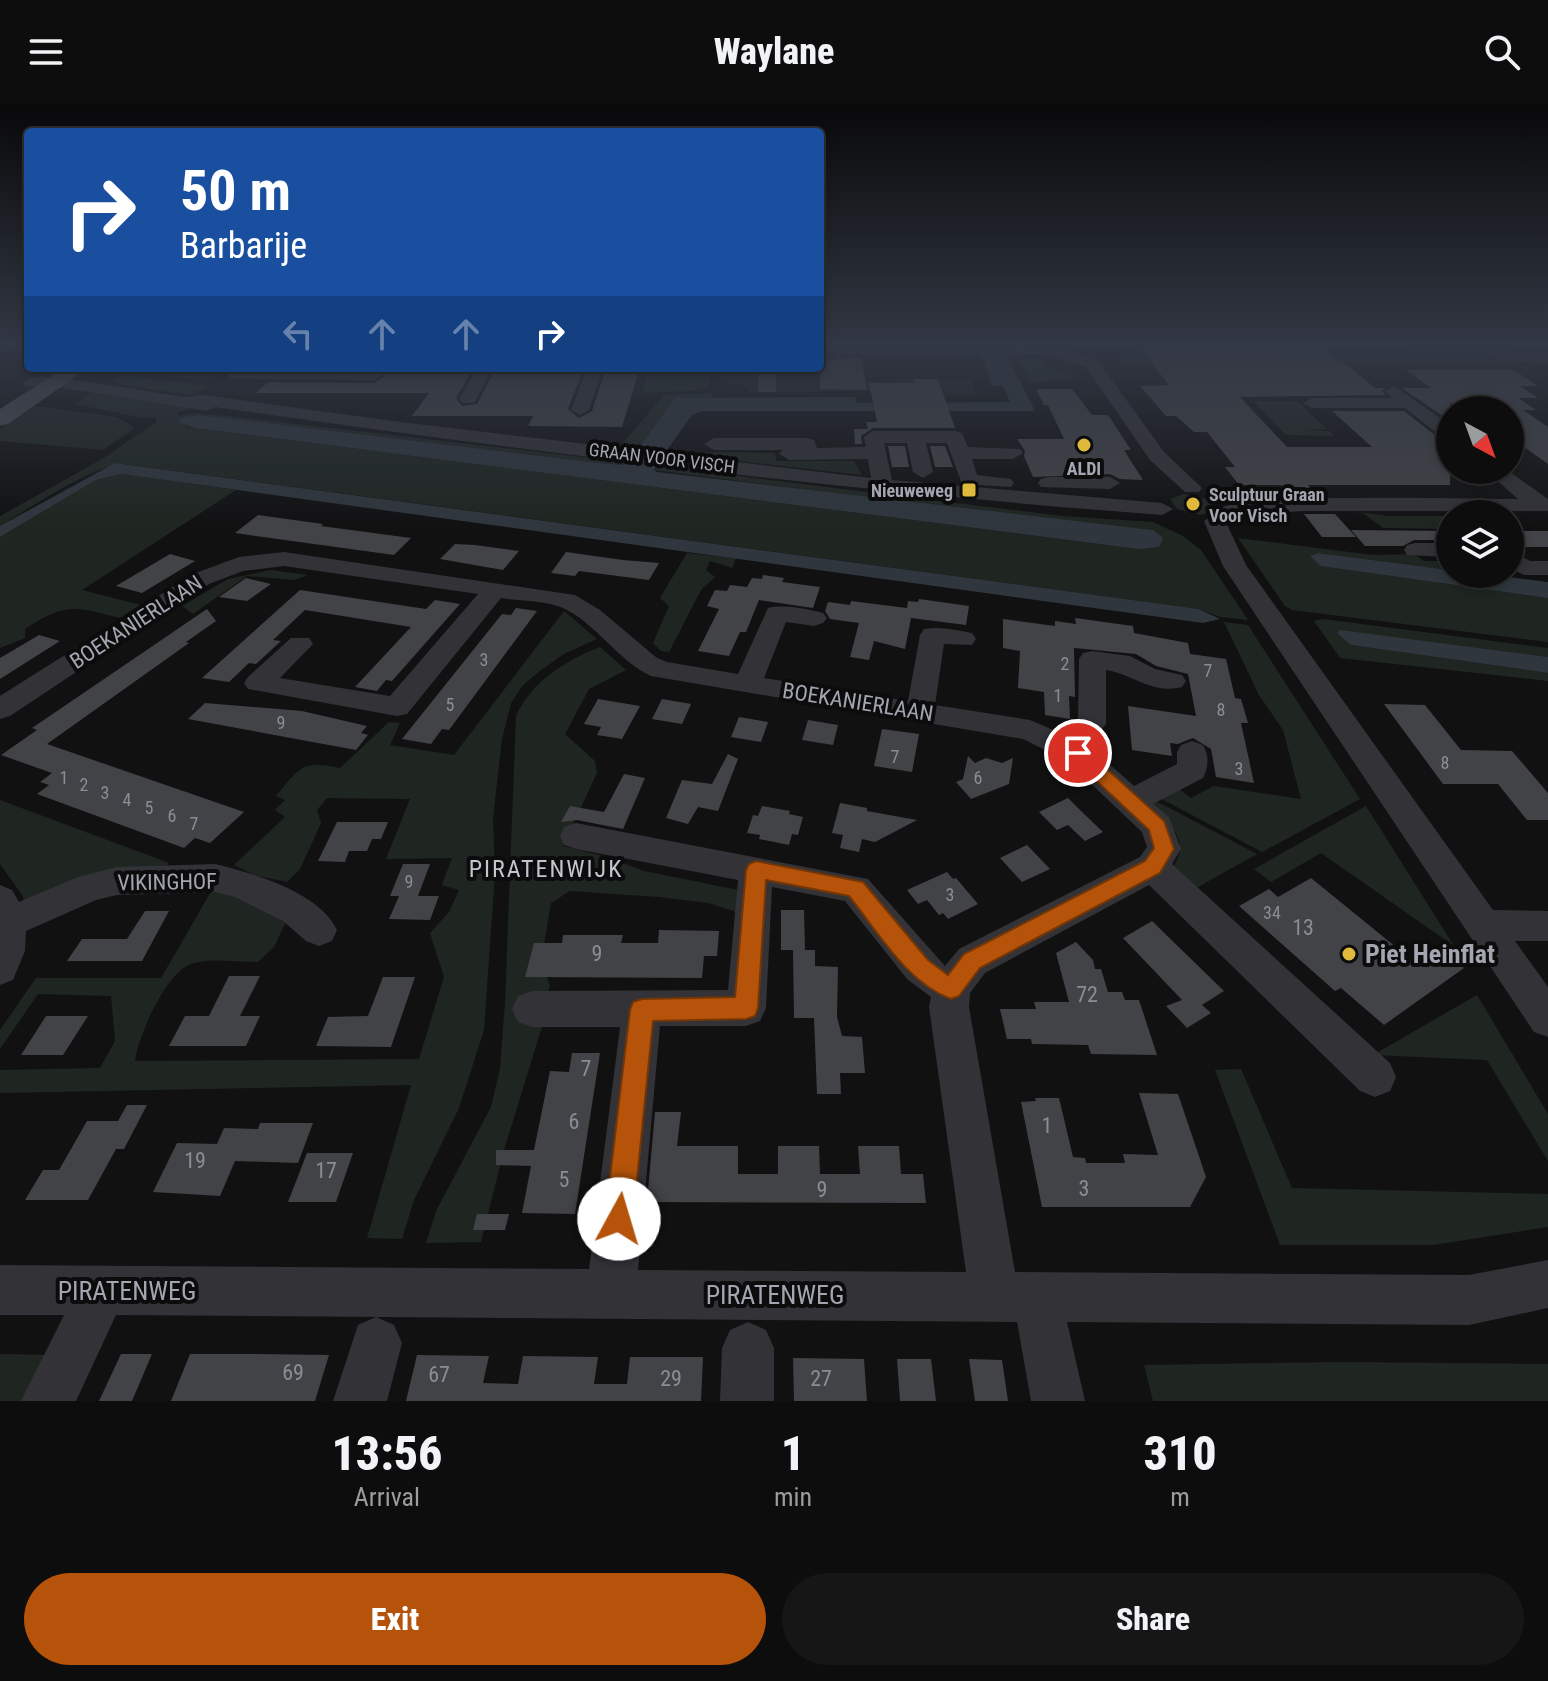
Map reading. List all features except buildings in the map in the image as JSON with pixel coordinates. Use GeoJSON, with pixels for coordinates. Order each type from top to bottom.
{"type":"FeatureCollection","features":[{"type":"Feature","properties":{"kind":"main road"},"geometry":{"type":"LineString","coordinates":[[0,419],[16,405]]}},
{"type":"Feature","properties":{"kind":"street","name":"GRAAN VOOR VISCH"},"geometry":{"type":"LineString","coordinates":[[205,405],[216,407],[227,405]]}},
{"type":"Feature","properties":{"kind":"street","name":"GRAAN VOOR VISCH"},"geometry":{"type":"LineString","coordinates":[[280,405],[675,460],[923,472],[1013,453]]}},
{"type":"Feature","properties":{"kind":"street","name":"GRAAN VOOR VISCH"},"geometry":{"type":"LineString","coordinates":[[580,410],[582,405]]}},
{"type":"Feature","properties":{"kind":"street"},"geometry":{"type":"LineString","coordinates":[[1121,405],[1547,1018]]}},
{"type":"Feature","properties":{"kind":"street"},"geometry":{"type":"LineString","coordinates":[[1411,405],[1436,423]]}},
{"type":"Feature","properties":{"kind":"street","name":"GRAAN VOOR VISCH"},"geometry":{"type":"LineString","coordinates":[[879,470],[873,437],[955,437],[969,480],[979,483],[1110,483]]}},
{"type":"Feature","properties":{"kind":"street"},"geometry":{"type":"LineString","coordinates":[[915,437],[923,472]]}},
{"type":"Feature","properties":{"kind":"street","name":"GRAAN VOOR VISCH"},"geometry":{"type":"LineString","coordinates":[[714,444],[807,444],[808,454]]}},
{"type":"Feature","properties":{"kind":"street","name":"GRAAN VOOR VISCH"},"geometry":{"type":"LineString","coordinates":[[775,454],[808,454],[879,470],[1076,503],[1191,506],[1543,505]]}},
{"type":"Feature","properties":{"kind":"street","name":"GRAAN VOOR VISCH"},"geometry":{"type":"LineString","coordinates":[[1514,484],[1543,505]]}},
{"type":"Feature","properties":{"kind":"street"},"geometry":{"type":"LineString","coordinates":[[1415,550],[1436,550]]}},
{"type":"Feature","properties":{"kind":"street","name":"BOEKANIERLAAN"},"geometry":{"type":"LineString","coordinates":[[0,709],[201,579],[239,564],[284,559],[573,603],[648,665],[747,685],[1030,730],[1070,748],[1157,826],[1164,849],[1152,867]]}},
{"type":"Feature","properties":{"kind":"street"},"geometry":{"type":"LineString","coordinates":[[1524,568],[1548,568]]}},
{"type":"Feature","properties":{"kind":"street"},"geometry":{"type":"LineString","coordinates":[[300,644],[258,683],[397,707],[496,589]]}},
{"type":"Feature","properties":{"kind":"street"},"geometry":{"type":"LineString","coordinates":[[747,685],[764,611],[814,618]]}},
{"type":"Feature","properties":{"kind":"street"},"geometry":{"type":"LineString","coordinates":[[920,711],[925,633],[963,639]]}},
{"type":"Feature","properties":{"kind":"street"},"geometry":{"type":"LineString","coordinates":[[1070,748],[1092,724],[1092,659],[1130,665],[1147,677],[1172,681]]}},
{"type":"Feature","properties":{"kind":"street"},"geometry":{"type":"LineString","coordinates":[[1131,801],[1192,770],[1192,752]]}},
{"type":"Feature","properties":{"kind":"street"},"geometry":{"type":"LineString","coordinates":[[576,836],[856,889],[920,967],[933,979],[951,988]]}},
{"type":"Feature","properties":{"kind":"street"},"geometry":{"type":"LineString","coordinates":[[1058,1401],[1016,1296],[949,1007],[951,988],[972,961],[1152,867],[1375,1077]]}},
{"type":"Feature","properties":{"kind":"street"},"geometry":{"type":"LineString","coordinates":[[532,1009],[746,1008],[756,870]]}},
{"type":"Feature","properties":{"kind":"street","name":"VIKINGHOF"},"geometry":{"type":"LineString","coordinates":[[4,911],[117,881],[215,878],[243,885],[296,910],[319,930]]}},
{"type":"Feature","properties":{"kind":"street"},"geometry":{"type":"LineString","coordinates":[[0,968],[5,958],[4,911]]}},
{"type":"Feature","properties":{"kind":"street"},"geometry":{"type":"LineString","coordinates":[[1482,925],[1548,926]]}},
{"type":"Feature","properties":{"kind":"street"},"geometry":{"type":"LineString","coordinates":[[611,1294],[642,1010]]}},
{"type":"Feature","properties":{"kind":"street","name":"PIRATENWEG"},"geometry":{"type":"LineString","coordinates":[[0,1290],[1469,1300],[1548,1284]]}},
{"type":"Feature","properties":{"kind":"street"},"geometry":{"type":"LineString","coordinates":[[48,1401],[102,1291]]}},
{"type":"Feature","properties":{"kind":"street"},"geometry":{"type":"LineString","coordinates":[[360,1401],[376,1343]]}},
{"type":"Feature","properties":{"kind":"street"},"geometry":{"type":"LineString","coordinates":[[747,1401],[748,1348]]}},
{"type":"Feature","properties":{"kind":"shaded area"},"geometry":{"type":"Polygon","coordinates":[[[77,405],[179,405],[198,407],[179,412],[178,416],[194,413],[227,416],[626,462],[624,465],[599,463],[199,415],[183,417],[186,427],[1138,549],[1153,530],[1013,516],[654,470],[656,466],[1062,516],[1153,522],[1183,536],[1201,550],[1248,620],[1220,617],[1199,609],[125,464],[113,465],[80,479],[0,526],[0,516],[104,458],[156,422],[156,417],[141,418],[77,405]]]}},
{"type":"Feature","properties":{"kind":"shaded area"},"geometry":{"type":"Polygon","coordinates":[[[656,405],[670,405],[639,447],[621,445],[656,405]]]}},
{"type":"Feature","properties":{"kind":"shaded area"},"geometry":{"type":"Polygon","coordinates":[[[670,405],[1032,405],[1035,411],[701,411],[691,416],[667,450],[639,447],[670,405]]]}},
{"type":"Feature","properties":{"kind":"shaded area"},"geometry":{"type":"Polygon","coordinates":[[[1256,405],[1301,405],[1327,429],[1301,430],[1329,431],[1334,436],[1286,435],[1256,405]]]}},
{"type":"Feature","properties":{"kind":"shaded area"},"geometry":{"type":"Polygon","coordinates":[[[35,406],[117,417],[135,428],[103,450],[0,441],[0,429],[35,406]]]}},
{"type":"Feature","properties":{"kind":"shaded area"},"geometry":{"type":"Polygon","coordinates":[[[199,415],[599,463],[623,465],[626,462],[656,466],[654,470],[657,472],[1153,530],[1163,538],[1159,547],[1138,549],[195,428],[177,422],[183,417],[199,415]]]}},
{"type":"Feature","properties":{"kind":"shaded area"},"geometry":{"type":"Polygon","coordinates":[[[692,452],[775,453],[776,461],[854,461],[862,475],[685,455],[692,452]]]}},
{"type":"Feature","properties":{"kind":"shaded area"},"geometry":{"type":"Polygon","coordinates":[[[115,463],[1199,609],[1220,619],[1203,623],[121,474],[96,480],[0,537],[0,526],[115,463]]]}},
{"type":"Feature","properties":{"kind":"shaded area"},"geometry":{"type":"Polygon","coordinates":[[[121,474],[236,490],[82,590],[145,606],[125,619],[84,610],[63,610],[25,629],[25,638],[0,648],[0,537],[96,480],[121,474]]]}},
{"type":"Feature","properties":{"kind":"shaded area"},"geometry":{"type":"Polygon","coordinates":[[[1183,494],[1210,500],[1215,510],[1201,515],[1177,509],[1170,499],[1183,494]]]}},
{"type":"Feature","properties":{"kind":"shaded area"},"geometry":{"type":"Polygon","coordinates":[[[1350,511],[1389,516],[1436,516],[1436,529],[1383,528],[1363,513],[1350,511]]]}},
{"type":"Feature","properties":{"kind":"shaded area"},"geometry":{"type":"Polygon","coordinates":[[[1238,538],[1373,555],[1414,554],[1424,561],[1436,561],[1436,568],[1318,553],[1310,556],[1320,566],[1436,582],[1436,588],[1477,588],[1548,598],[1548,642],[1292,610],[1285,606],[1238,538]]]}},
{"type":"Feature","properties":{"kind":"shaded area"},"geometry":{"type":"Polygon","coordinates":[[[687,553],[736,558],[732,568],[710,561],[706,570],[715,577],[701,590],[669,652],[661,651],[653,643],[669,606],[660,598],[687,553]]]}},
{"type":"Feature","properties":{"kind":"shaded area"},"geometry":{"type":"Polygon","coordinates":[[[1318,553],[1436,568],[1436,582],[1320,566],[1310,556],[1318,553]]]}},
{"type":"Feature","properties":{"kind":"shaded area"},"geometry":{"type":"Polygon","coordinates":[[[271,570],[308,575],[294,580],[247,576],[193,614],[182,606],[228,579],[271,570]]]}},
{"type":"Feature","properties":{"kind":"shaded area"},"geometry":{"type":"Polygon","coordinates":[[[1524,579],[1548,582],[1548,598],[1477,588],[1524,588],[1524,579]]]}},
{"type":"Feature","properties":{"kind":"shaded area"},"geometry":{"type":"Polygon","coordinates":[[[564,611],[597,639],[564,654],[541,670],[523,685],[511,703],[502,739],[493,818],[495,873],[484,1030],[459,1108],[414,1200],[402,1239],[367,1238],[411,1085],[0,1093],[0,1070],[100,1068],[115,1041],[111,996],[38,994],[0,1049],[0,1030],[36,978],[161,978],[212,890],[238,895],[289,915],[274,947],[258,962],[217,960],[194,963],[174,977],[148,1021],[135,1061],[419,1059],[444,977],[430,933],[449,912],[459,890],[442,885],[452,858],[386,859],[410,799],[327,798],[317,810],[321,823],[300,869],[287,882],[254,875],[234,865],[285,817],[275,810],[285,800],[276,796],[297,772],[317,765],[340,768],[389,722],[400,723],[390,745],[454,755],[564,611]]]}},
{"type":"Feature","properties":{"kind":"shaded area"},"geometry":{"type":"Polygon","coordinates":[[[1323,619],[1548,648],[1548,657],[1351,645],[1548,673],[1548,681],[1340,658],[1314,621],[1323,619]]]}},
{"type":"Feature","properties":{"kind":"shaded area"},"geometry":{"type":"Polygon","coordinates":[[[1224,622],[1248,625],[1360,799],[1262,852],[1156,796],[1175,786],[1191,798],[1214,786],[1301,799],[1283,730],[1259,695],[1224,622]]]}},
{"type":"Feature","properties":{"kind":"shaded area"},"geometry":{"type":"Polygon","coordinates":[[[1340,630],[1548,657],[1548,673],[1351,645],[1337,633],[1340,630]]]}},
{"type":"Feature","properties":{"kind":"shaded area"},"geometry":{"type":"Polygon","coordinates":[[[600,647],[626,670],[589,689],[565,734],[595,761],[597,773],[563,846],[607,857],[644,871],[753,893],[750,923],[734,911],[708,903],[659,897],[570,891],[551,903],[541,963],[550,985],[545,1017],[504,1150],[481,1242],[426,1243],[436,1211],[491,1107],[500,1069],[516,716],[540,682],[574,659],[600,647]]]}},
{"type":"Feature","properties":{"kind":"shaded area"},"geometry":{"type":"Polygon","coordinates":[[[1152,799],[1257,854],[1191,891],[1170,872],[1180,850],[1179,841],[1170,825],[1145,802],[1152,799]]]}},
{"type":"Feature","properties":{"kind":"shaded area"},"geometry":{"type":"Polygon","coordinates":[[[0,800],[169,863],[160,873],[26,907],[22,895],[0,864],[0,800]]]}},
{"type":"Feature","properties":{"kind":"shaded area"},"geometry":{"type":"Polygon","coordinates":[[[1366,806],[1454,946],[1321,853],[1271,882],[1254,869],[1366,806]]]}},
{"type":"Feature","properties":{"kind":"shaded area"},"geometry":{"type":"Polygon","coordinates":[[[1477,995],[1548,1114],[1548,1161],[1487,1060],[1373,1055],[1477,995]]]}},
{"type":"Feature","properties":{"kind":"shaded area"},"geometry":{"type":"Polygon","coordinates":[[[1241,1069],[1292,1188],[1548,1194],[1548,1227],[1433,1245],[1280,1245],[1215,1070],[1241,1069]]]}},
{"type":"Feature","properties":{"kind":"shaded area"},"geometry":{"type":"Polygon","coordinates":[[[0,1354],[56,1355],[33,1401],[0,1401],[0,1354]]]}},
{"type":"Feature","properties":{"kind":"shaded area"},"geometry":{"type":"Polygon","coordinates":[[[1343,1362],[1548,1364],[1548,1401],[1153,1401],[1144,1365],[1343,1362]]]}},
{"type":"Feature","properties":{"kind":"place","name":"ALDI"},"geometry":{"type":"Point","coordinates":[1084,445]}},
{"type":"Feature","properties":{"kind":"place","name":"Nieuweweg"},"geometry":{"type":"Point","coordinates":[969,490]}},
{"type":"Feature","properties":{"kind":"place","name":"Sculptuur Graan Voor Visch"},"geometry":{"type":"Point","coordinates":[1193,504]}},
{"type":"Feature","properties":{"kind":"place","name":"Piet Heinflat"},"geometry":{"type":"Point","coordinates":[1349,954]}},
{"type":"Feature","properties":{"kind":"district","name":"PIRATENWIJK"},"geometry":{"type":"Point","coordinates":[546,869]}},
{"type":"Feature","properties":{"kind":"route"},"geometry":{"type":"LineString","coordinates":[[619,1219],[642,1010],[746,1008],[756,870],[856,889],[920,967],[933,979],[951,988],[972,961],[1152,867],[1164,849],[1157,826],[1078,753]]}}]}
